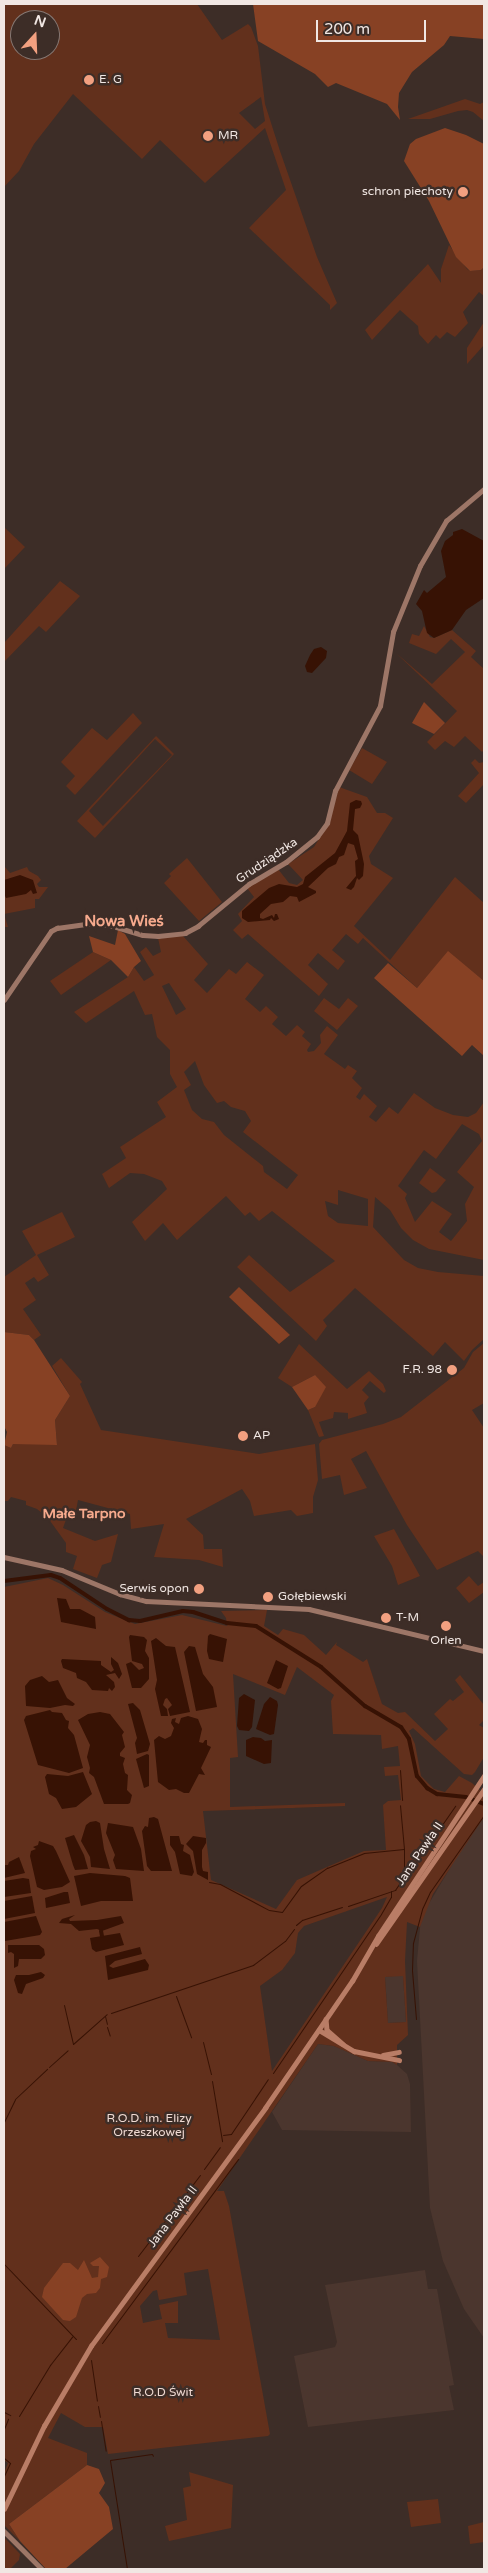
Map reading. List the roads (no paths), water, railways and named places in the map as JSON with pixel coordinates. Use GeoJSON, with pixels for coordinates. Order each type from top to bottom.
{"type":"FeatureCollection","features":[{"type":"Feature","properties":{"kind":"main road","name":"Jana Pawła II"},"geometry":{"type":"LineString","coordinates":[[375,1945],[378,1936],[484,1776]]}},
{"type":"Feature","properties":{"kind":"main road","name":"Jana Pawła II"},"geometry":{"type":"LineString","coordinates":[[4,2509],[41,2432],[91,2346],[248,2132],[484,1788]]}},
{"type":"Feature","properties":{"kind":"main road"},"geometry":{"type":"LineString","coordinates":[[326,2019],[327,2030],[348,2048]]}},
{"type":"Feature","properties":{"kind":"main road"},"geometry":{"type":"LineString","coordinates":[[318,2030],[348,2048],[365,2055],[400,2060]]}},
{"type":"Feature","properties":{"kind":"main road"},"geometry":{"type":"LineString","coordinates":[[380,2056],[399,2052]]}},
{"type":"Feature","properties":{"kind":"street","name":"Grudziądzka"},"geometry":{"type":"LineString","coordinates":[[4,1000],[51,931],[57,928],[91,922],[110,925],[143,935],[171,935],[185,932],[198,926],[249,884],[286,862],[317,837],[327,823],[335,791],[382,701],[392,637],[420,566],[446,521],[484,489]]}},
{"type":"Feature","properties":{"kind":"street"},"geometry":{"type":"LineString","coordinates":[[4,1557],[62,1570],[120,1594],[146,1601],[309,1609],[484,1652]]}},
{"type":"Feature","properties":{"kind":"street"},"geometry":{"type":"LineString","coordinates":[[4,2531],[42,2569]]}},
{"type":"Feature","properties":{"kind":"waterway"},"geometry":{"type":"LineString","coordinates":[[4,1581],[51,1575],[60,1578],[107,1609],[129,1620],[140,1621],[183,1611],[193,1612],[227,1623],[256,1626],[321,1667],[365,1706],[401,1727],[409,1739],[417,1776],[427,1788],[437,1794],[466,1797],[484,1804]]}},
{"type":"Feature","properties":{"kind":"waterway"},"geometry":{"type":"LineString","coordinates":[[400,1770],[402,1800]]}},
{"type":"Feature","properties":{"kind":"waterway"},"geometry":{"type":"LineString","coordinates":[[209,1882],[220,1884],[269,1910],[282,1912],[301,1886],[327,1868],[364,1853],[404,1849],[400,1805]]}},
{"type":"Feature","properties":{"kind":"waterway"},"geometry":{"type":"LineString","coordinates":[[405,1878],[455,1806]]}},
{"type":"Feature","properties":{"kind":"waterway"},"geometry":{"type":"LineString","coordinates":[[416,2019],[412,1970],[413,1943],[422,1909],[430,1892],[484,1815]]}},
{"type":"Feature","properties":{"kind":"waterway"},"geometry":{"type":"LineString","coordinates":[[404,1849],[404,1871]]}},
{"type":"Feature","properties":{"kind":"waterway"},"geometry":{"type":"LineString","coordinates":[[348,1906],[395,1890],[405,1875]]}},
{"type":"Feature","properties":{"kind":"waterway"},"geometry":{"type":"LineString","coordinates":[[273,2073],[381,1914],[391,1897],[391,1891]]}},
{"type":"Feature","properties":{"kind":"waterway"},"geometry":{"type":"LineString","coordinates":[[296,1925],[302,1920],[342,1907]]}},
{"type":"Feature","properties":{"kind":"waterway"},"geometry":{"type":"LineString","coordinates":[[111,2013],[253,1965],[285,1941],[294,1929]]}},
{"type":"Feature","properties":{"kind":"waterway"},"geometry":{"type":"LineString","coordinates":[[101,1931],[102,1936]]}},
{"type":"Feature","properties":{"kind":"waterway"},"geometry":{"type":"LineString","coordinates":[[176,1996],[191,2037]]}},
{"type":"Feature","properties":{"kind":"waterway"},"geometry":{"type":"LineString","coordinates":[[64,2005],[73,2044],[107,2014]]}},
{"type":"Feature","properties":{"kind":"waterway"},"geometry":{"type":"LineString","coordinates":[[105,2016],[107,2024]]}},
{"type":"Feature","properties":{"kind":"waterway"},"geometry":{"type":"LineString","coordinates":[[107,2027],[110,2036]]}},
{"type":"Feature","properties":{"kind":"waterway"},"geometry":{"type":"LineString","coordinates":[[203,2042],[211,2074]]}},
{"type":"Feature","properties":{"kind":"waterway"},"geometry":{"type":"LineString","coordinates":[[49,2067],[68,2050]]}},
{"type":"Feature","properties":{"kind":"waterway"},"geometry":{"type":"LineString","coordinates":[[4,2122],[15,2099],[47,2069]]}},
{"type":"Feature","properties":{"kind":"waterway"},"geometry":{"type":"LineString","coordinates":[[223,2135],[231,2134],[268,2079]]}},
{"type":"Feature","properties":{"kind":"waterway"},"geometry":{"type":"LineString","coordinates":[[212,2081],[222,2141]]}},
{"type":"Feature","properties":{"kind":"waterway"},"geometry":{"type":"LineString","coordinates":[[204,2169],[220,2147]]}},
{"type":"Feature","properties":{"kind":"waterway"},"geometry":{"type":"LineString","coordinates":[[102,2343],[238,2159]]}},
{"type":"Feature","properties":{"kind":"waterway"},"geometry":{"type":"LineString","coordinates":[[138,2256],[200,2175]]}},
{"type":"Feature","properties":{"kind":"waterway"},"geometry":{"type":"LineString","coordinates":[[4,2264],[76,2339]]}},
{"type":"Feature","properties":{"kind":"waterway"},"geometry":{"type":"LineString","coordinates":[[19,2416],[50,2365],[72,2337]]}},
{"type":"Feature","properties":{"kind":"waterway"},"geometry":{"type":"LineString","coordinates":[[91,2360],[97,2401]]}},
{"type":"Feature","properties":{"kind":"waterway"},"geometry":{"type":"LineString","coordinates":[[98,2406],[100,2417]]}},
{"type":"Feature","properties":{"kind":"waterway"},"geometry":{"type":"LineString","coordinates":[[4,2412],[10,2415]]}},
{"type":"Feature","properties":{"kind":"waterway"},"geometry":{"type":"LineString","coordinates":[[4,2429],[8,2419]]}},
{"type":"Feature","properties":{"kind":"waterway"},"geometry":{"type":"LineString","coordinates":[[101,2421],[106,2451]]}},
{"type":"Feature","properties":{"kind":"waterway"},"geometry":{"type":"LineString","coordinates":[[127,2569],[110,2460],[152,2454],[153,2456]]}},
{"type":"Feature","properties":{"kind":"waterway"},"geometry":{"type":"LineString","coordinates":[[4,2458],[10,2463],[4,2476]]}},
{"type":"Feature","properties":{"kind":"place","name":"E. G"},"geometry":{"type":"Point","coordinates":[89,80]}},
{"type":"Feature","properties":{"kind":"place","name":"MR"},"geometry":{"type":"Point","coordinates":[208,136]}},
{"type":"Feature","properties":{"kind":"place","name":"schron piechoty"},"geometry":{"type":"Point","coordinates":[463,192]}},
{"type":"Feature","properties":{"kind":"place","name":"F.R. 98"},"geometry":{"type":"Point","coordinates":[452,1370]}},
{"type":"Feature","properties":{"kind":"place","name":"AP"},"geometry":{"type":"Point","coordinates":[243,1436]}},
{"type":"Feature","properties":{"kind":"place","name":"Serwis opon"},"geometry":{"type":"Point","coordinates":[199,1589]}},
{"type":"Feature","properties":{"kind":"place","name":"Gołębiewski"},"geometry":{"type":"Point","coordinates":[268,1597]}},
{"type":"Feature","properties":{"kind":"place","name":"T-M"},"geometry":{"type":"Point","coordinates":[386,1618]}},
{"type":"Feature","properties":{"kind":"place","name":"Orlen"},"geometry":{"type":"Point","coordinates":[446,1626]}},
{"type":"Feature","properties":{"kind":"district","name":"Nowa Wieś"},"geometry":{"type":"Point","coordinates":[124,922]}},
{"type":"Feature","properties":{"kind":"district","name":"Małe Tarpno"},"geometry":{"type":"Point","coordinates":[84,1514]}},
{"type":"Feature","properties":{"kind":"park label","name":"R.O.D. im. Elizy Orzeszkowej"},"geometry":{"type":"Point","coordinates":[149,2126]}},
{"type":"Feature","properties":{"kind":"park label","name":"R.O.D Świt"},"geometry":{"type":"Point","coordinates":[163,2393]}}]}
